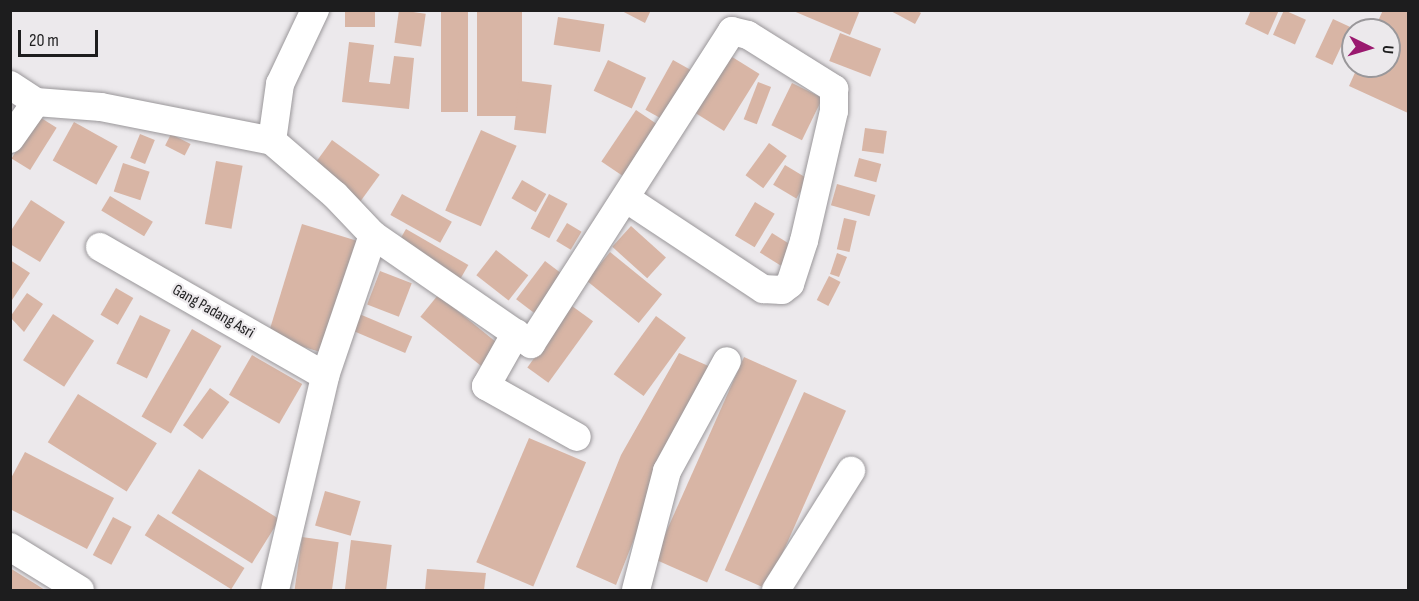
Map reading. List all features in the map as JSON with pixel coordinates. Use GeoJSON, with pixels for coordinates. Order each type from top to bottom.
{"type":"FeatureCollection","features":[{"type":"Feature","properties":{"kind":"street"},"geometry":{"type":"LineString","coordinates":[[272,141],[280,84],[315,10]]}},
{"type":"Feature","properties":{"kind":"street"},"geometry":{"type":"LineString","coordinates":[[10,85],[36,102],[101,107],[272,141],[335,195],[373,235],[531,344],[627,199],[708,62],[732,31],[748,35],[834,89],[834,111],[804,241],[785,289],[763,289],[627,199]]}},
{"type":"Feature","properties":{"kind":"street"},"geometry":{"type":"LineString","coordinates":[[10,139],[36,102]]}},
{"type":"Feature","properties":{"kind":"street"},"geometry":{"type":"LineString","coordinates":[[275,591],[325,376],[373,235]]}},
{"type":"Feature","properties":{"kind":"street","name":"Gang Padang Asri"},"geometry":{"type":"LineString","coordinates":[[100,247],[325,376]]}},
{"type":"Feature","properties":{"kind":"street"},"geometry":{"type":"LineString","coordinates":[[516,333],[486,386],[577,437]]}},
{"type":"Feature","properties":{"kind":"street"},"geometry":{"type":"LineString","coordinates":[[636,591],[667,471],[727,360]]}},
{"type":"Feature","properties":{"kind":"street"},"geometry":{"type":"LineString","coordinates":[[776,591],[851,471]]}},
{"type":"Feature","properties":{"kind":"street"},"geometry":{"type":"LineString","coordinates":[[10,547],[80,591]]}},
{"type":"Feature","properties":{"kind":"building"},"geometry":{"type":"Polygon","coordinates":[[[345,10],[375,10],[375,27],[345,27],[345,10]]]}},
{"type":"Feature","properties":{"kind":"building"},"geometry":{"type":"Polygon","coordinates":[[[399,10],[426,14],[421,46],[394,43],[399,10]]]}},
{"type":"Feature","properties":{"kind":"building"},"geometry":{"type":"Polygon","coordinates":[[[441,10],[468,10],[468,112],[441,112],[441,10]]]}},
{"type":"Feature","properties":{"kind":"building"},"geometry":{"type":"Polygon","coordinates":[[[477,10],[522,10],[522,116],[477,116],[477,10]]]}},
{"type":"Feature","properties":{"kind":"building"},"geometry":{"type":"Polygon","coordinates":[[[620,10],[651,10],[645,23],[620,10]]]}},
{"type":"Feature","properties":{"kind":"building"},"geometry":{"type":"Polygon","coordinates":[[[791,10],[860,10],[850,35],[791,10]]]}},
{"type":"Feature","properties":{"kind":"building"},"geometry":{"type":"Polygon","coordinates":[[[889,10],[916,10],[921,13],[915,24],[889,10]]]}},
{"type":"Feature","properties":{"kind":"building"},"geometry":{"type":"Polygon","coordinates":[[[1251,10],[1279,10],[1268,35],[1245,24],[1251,10]]]}},
{"type":"Feature","properties":{"kind":"building"},"geometry":{"type":"Polygon","coordinates":[[[1284,10],[1306,20],[1295,44],[1273,35],[1284,10]]]}},
{"type":"Feature","properties":{"kind":"building"},"geometry":{"type":"Polygon","coordinates":[[[1383,10],[1408,10],[1408,113],[1349,86],[1353,78],[1401,78],[1401,18],[1379,18],[1383,10]]]}},
{"type":"Feature","properties":{"kind":"building"},"geometry":{"type":"Polygon","coordinates":[[[558,17],[604,24],[600,52],[554,45],[558,17]]]}},
{"type":"Feature","properties":{"kind":"building"},"geometry":{"type":"Polygon","coordinates":[[[1333,19],[1341,23],[1341,47],[1332,65],[1315,57],[1333,19]]]}},
{"type":"Feature","properties":{"kind":"building"},"geometry":{"type":"Polygon","coordinates":[[[840,33],[881,49],[870,77],[829,61],[840,33]]]}},
{"type":"Feature","properties":{"kind":"building"},"geometry":{"type":"Polygon","coordinates":[[[349,42],[374,45],[369,82],[390,84],[394,56],[414,58],[409,109],[342,102],[349,42]]]}},
{"type":"Feature","properties":{"kind":"building"},"geometry":{"type":"Polygon","coordinates":[[[729,55],[760,74],[724,131],[693,112],[729,55]]]}},
{"type":"Feature","properties":{"kind":"building"},"geometry":{"type":"Polygon","coordinates":[[[608,60],[646,78],[632,109],[594,91],[608,60]]]}},
{"type":"Feature","properties":{"kind":"building"},"geometry":{"type":"Polygon","coordinates":[[[673,60],[693,71],[665,121],[645,110],[673,60]]]}},
{"type":"Feature","properties":{"kind":"building"},"geometry":{"type":"Polygon","coordinates":[[[520,81],[552,85],[546,134],[514,130],[520,81]]]}},
{"type":"Feature","properties":{"kind":"building"},"geometry":{"type":"Polygon","coordinates":[[[758,82],[771,87],[757,124],[744,119],[758,82]]]}},
{"type":"Feature","properties":{"kind":"building"},"geometry":{"type":"Polygon","coordinates":[[[792,83],[823,98],[802,140],[771,125],[792,83]]]}},
{"type":"Feature","properties":{"kind":"building"},"geometry":{"type":"Polygon","coordinates":[[[636,110],[664,129],[630,180],[601,161],[636,110]]]}},
{"type":"Feature","properties":{"kind":"building"},"geometry":{"type":"Polygon","coordinates":[[[38,116],[57,128],[30,170],[12,158],[38,116]]]}},
{"type":"Feature","properties":{"kind":"building"},"geometry":{"type":"Polygon","coordinates":[[[74,122],[118,146],[96,185],[53,160],[74,122]]]}},
{"type":"Feature","properties":{"kind":"building"},"geometry":{"type":"Polygon","coordinates":[[[865,128],[887,131],[884,154],[862,151],[865,128]]]}},
{"type":"Feature","properties":{"kind":"building"},"geometry":{"type":"Polygon","coordinates":[[[481,130],[517,146],[481,226],[445,210],[481,130]]]}},
{"type":"Feature","properties":{"kind":"building"},"geometry":{"type":"Polygon","coordinates":[[[140,134],[155,140],[145,164],[130,158],[140,134]]]}},
{"type":"Feature","properties":{"kind":"building"},"geometry":{"type":"Polygon","coordinates":[[[171,134],[191,144],[185,156],[165,146],[171,134]]]}},
{"type":"Feature","properties":{"kind":"building"},"geometry":{"type":"Polygon","coordinates":[[[332,140],[380,175],[360,201],[313,167],[332,140]]]}},
{"type":"Feature","properties":{"kind":"building"},"geometry":{"type":"Polygon","coordinates":[[[769,143],[787,156],[763,188],[745,175],[769,143]]]}},
{"type":"Feature","properties":{"kind":"building"},"geometry":{"type":"Polygon","coordinates":[[[859,158],[881,164],[876,182],[854,176],[859,158]]]}},
{"type":"Feature","properties":{"kind":"building"},"geometry":{"type":"Polygon","coordinates":[[[216,161],[243,166],[231,229],[205,224],[216,161]]]}},
{"type":"Feature","properties":{"kind":"building"},"geometry":{"type":"Polygon","coordinates":[[[123,163],[150,172],[140,200],[114,192],[123,163]]]}},
{"type":"Feature","properties":{"kind":"building"},"geometry":{"type":"Polygon","coordinates":[[[785,165],[808,179],[796,199],[773,185],[785,165]]]}},
{"type":"Feature","properties":{"kind":"building"},"geometry":{"type":"Polygon","coordinates":[[[522,180],[546,194],[536,212],[512,198],[522,180]]]}},
{"type":"Feature","properties":{"kind":"building"},"geometry":{"type":"Polygon","coordinates":[[[837,184],[875,195],[869,216],[831,205],[837,184]]]}},
{"type":"Feature","properties":{"kind":"building"},"geometry":{"type":"Polygon","coordinates":[[[402,194],[452,222],[440,243],[390,215],[402,194]]]}},
{"type":"Feature","properties":{"kind":"building"},"geometry":{"type":"Polygon","coordinates":[[[549,194],[568,204],[549,238],[531,228],[549,194]]]}},
{"type":"Feature","properties":{"kind":"building"},"geometry":{"type":"Polygon","coordinates":[[[110,196],[153,222],[144,236],[101,211],[110,196]]]}},
{"type":"Feature","properties":{"kind":"building"},"geometry":{"type":"Polygon","coordinates":[[[31,200],[65,222],[40,262],[10,244],[10,232],[31,200]]]}},
{"type":"Feature","properties":{"kind":"building"},"geometry":{"type":"Polygon","coordinates":[[[755,202],[775,214],[755,247],[735,235],[755,202]]]}},
{"type":"Feature","properties":{"kind":"building"},"geometry":{"type":"Polygon","coordinates":[[[844,218],[857,221],[849,252],[837,249],[844,218]]]}},
{"type":"Feature","properties":{"kind":"building"},"geometry":{"type":"Polygon","coordinates":[[[567,223],[582,232],[571,250],[556,241],[567,223]]]}},
{"type":"Feature","properties":{"kind":"building"},"geometry":{"type":"Polygon","coordinates":[[[302,224],[358,241],[324,353],[268,336],[302,224]]]}},
{"type":"Feature","properties":{"kind":"building"},"geometry":{"type":"Polygon","coordinates":[[[631,226],[666,257],[647,278],[612,247],[631,226]]]}},
{"type":"Feature","properties":{"kind":"building"},"geometry":{"type":"Polygon","coordinates":[[[406,229],[468,265],[457,284],[395,248],[406,229]]]}},
{"type":"Feature","properties":{"kind":"building"},"geometry":{"type":"Polygon","coordinates":[[[772,233],[793,246],[781,266],[760,253],[772,233]]]}},
{"type":"Feature","properties":{"kind":"building"},"geometry":{"type":"Polygon","coordinates":[[[496,250],[528,275],[509,300],[476,275],[496,250]]]}},
{"type":"Feature","properties":{"kind":"building"},"geometry":{"type":"Polygon","coordinates":[[[610,252],[662,294],[639,323],[587,281],[610,252]]]}},
{"type":"Feature","properties":{"kind":"building"},"geometry":{"type":"Polygon","coordinates":[[[837,253],[847,257],[839,277],[830,274],[837,253]]]}},
{"type":"Feature","properties":{"kind":"building"},"geometry":{"type":"Polygon","coordinates":[[[10,260],[30,273],[10,303],[10,260]]]}},
{"type":"Feature","properties":{"kind":"building"},"geometry":{"type":"Polygon","coordinates":[[[545,261],[566,277],[537,315],[516,299],[545,261]]]}},
{"type":"Feature","properties":{"kind":"building"},"geometry":{"type":"Polygon","coordinates":[[[380,271],[412,283],[399,317],[367,305],[380,271]]]}},
{"type":"Feature","properties":{"kind":"building"},"geometry":{"type":"Polygon","coordinates":[[[829,276],[841,282],[828,306],[817,300],[829,276]]]}},
{"type":"Feature","properties":{"kind":"building"},"geometry":{"type":"Polygon","coordinates":[[[116,288],[133,298],[118,325],[101,315],[116,288]]]}},
{"type":"Feature","properties":{"kind":"building"},"geometry":{"type":"Polygon","coordinates":[[[27,293],[43,304],[24,332],[10,317],[27,293]]]}},
{"type":"Feature","properties":{"kind":"building"},"geometry":{"type":"Polygon","coordinates":[[[438,295],[499,345],[482,366],[420,317],[438,295]]]}},
{"type":"Feature","properties":{"kind":"building"},"geometry":{"type":"Polygon","coordinates":[[[572,306],[593,321],[548,383],[527,367],[572,306]]]}},
{"type":"Feature","properties":{"kind":"building"},"geometry":{"type":"Polygon","coordinates":[[[357,313],[412,336],[405,353],[350,330],[357,313]]]}},
{"type":"Feature","properties":{"kind":"building"},"geometry":{"type":"Polygon","coordinates":[[[53,314],[94,341],[64,387],[23,360],[53,314]]]}},
{"type":"Feature","properties":{"kind":"building"},"geometry":{"type":"Polygon","coordinates":[[[140,315],[171,330],[147,378],[116,364],[140,315]]]}},
{"type":"Feature","properties":{"kind":"building"},"geometry":{"type":"Polygon","coordinates":[[[656,316],[686,338],[644,396],[614,374],[656,316]]]}},
{"type":"Feature","properties":{"kind":"building"},"geometry":{"type":"Polygon","coordinates":[[[192,329],[221,346],[171,433],[142,416],[192,329]]]}},
{"type":"Feature","properties":{"kind":"building"},"geometry":{"type":"Polygon","coordinates":[[[679,353],[713,368],[660,473],[616,585],[576,567],[621,455],[679,353]]]}},
{"type":"Feature","properties":{"kind":"building"},"geometry":{"type":"Polygon","coordinates":[[[252,355],[302,384],[279,424],[229,395],[252,355]]]}},
{"type":"Feature","properties":{"kind":"building"},"geometry":{"type":"Polygon","coordinates":[[[744,357],[797,381],[707,582],[654,559],[744,357]]]}},
{"type":"Feature","properties":{"kind":"building"},"geometry":{"type":"Polygon","coordinates":[[[210,388],[229,402],[202,439],[183,425],[210,388]]]}},
{"type":"Feature","properties":{"kind":"building"},"geometry":{"type":"Polygon","coordinates":[[[804,392],[846,411],[767,589],[725,570],[804,392]]]}},
{"type":"Feature","properties":{"kind":"building"},"geometry":{"type":"Polygon","coordinates":[[[78,394],[157,443],[127,492],[48,442],[78,394]]]}},
{"type":"Feature","properties":{"kind":"building"},"geometry":{"type":"Polygon","coordinates":[[[529,438],[586,462],[533,586],[476,562],[529,438]]]}},
{"type":"Feature","properties":{"kind":"building"},"geometry":{"type":"Polygon","coordinates":[[[25,452],[114,498],[87,549],[10,509],[10,480],[25,452]]]}},
{"type":"Feature","properties":{"kind":"building"},"geometry":{"type":"Polygon","coordinates":[[[199,469],[280,519],[252,563],[171,513],[199,469]]]}},
{"type":"Feature","properties":{"kind":"building"},"geometry":{"type":"Polygon","coordinates":[[[325,491],[361,501],[351,536],[315,526],[325,491]]]}},
{"type":"Feature","properties":{"kind":"building"},"geometry":{"type":"Polygon","coordinates":[[[158,514],[245,568],[231,589],[145,535],[158,514]]]}},
{"type":"Feature","properties":{"kind":"building"},"geometry":{"type":"Polygon","coordinates":[[[113,517],[132,527],[111,565],[93,555],[113,517]]]}},
{"type":"Feature","properties":{"kind":"building"},"geometry":{"type":"Polygon","coordinates":[[[302,537],[339,542],[332,590],[295,589],[302,537]]]}},
{"type":"Feature","properties":{"kind":"building"},"geometry":{"type":"Polygon","coordinates":[[[351,540],[392,545],[386,590],[345,590],[351,540]]]}},
{"type":"Feature","properties":{"kind":"building"},"geometry":{"type":"Polygon","coordinates":[[[10,568],[45,590],[10,590],[10,568]]]}},
{"type":"Feature","properties":{"kind":"building"},"geometry":{"type":"Polygon","coordinates":[[[427,569],[486,573],[484,590],[425,590],[427,569]]]}}]}
